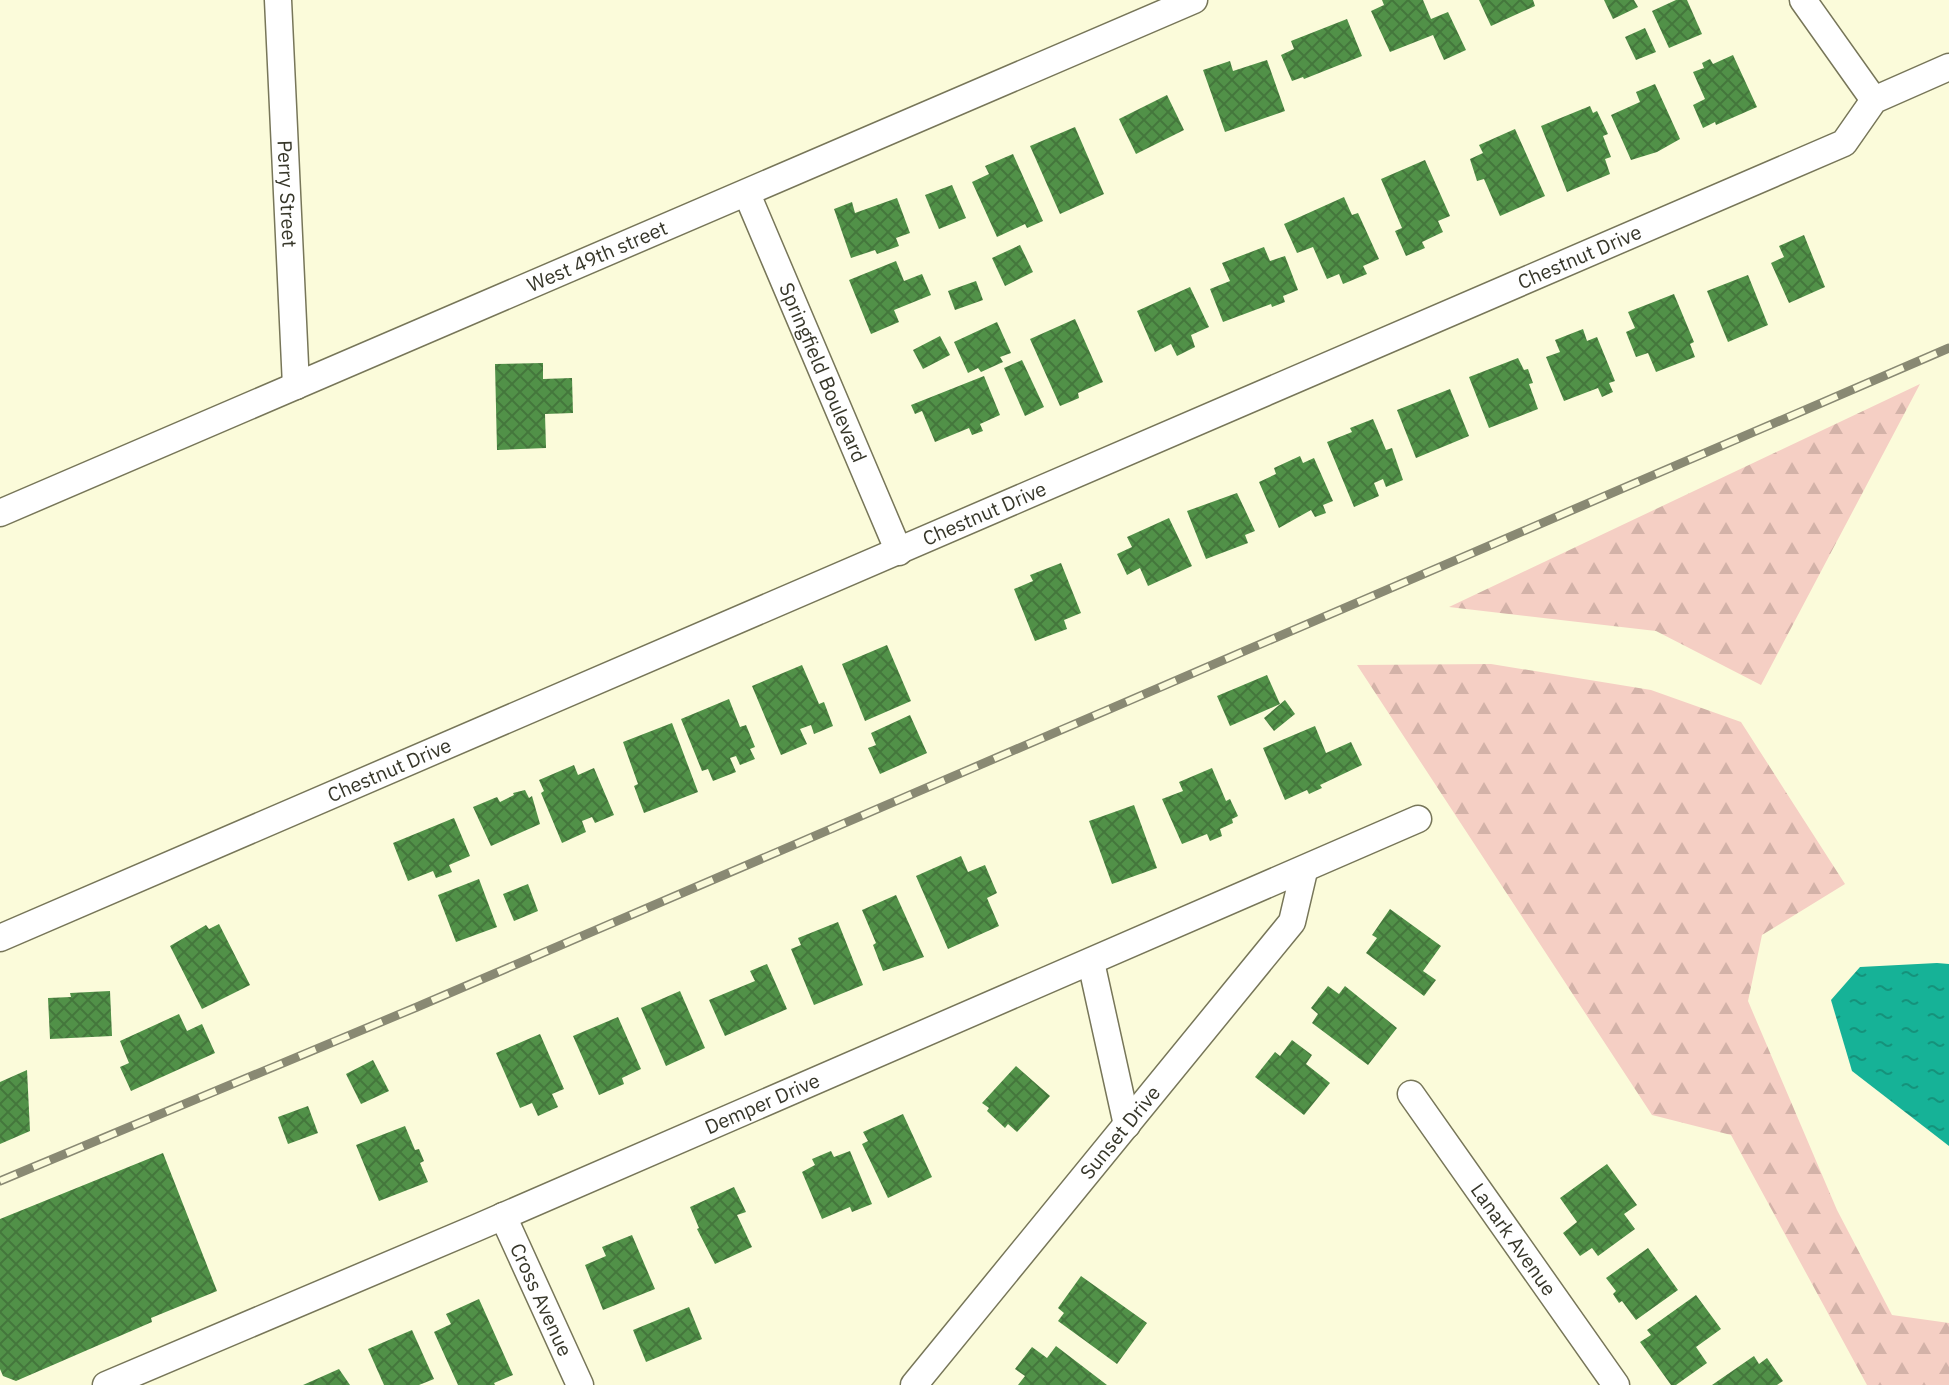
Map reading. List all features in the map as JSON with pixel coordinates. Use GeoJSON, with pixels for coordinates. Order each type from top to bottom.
{"type":"FeatureCollection","features":[{"type":"Feature","properties":{"kind":"street","name":"Perry Street"},"geometry":{"type":"LineString","coordinates":[[278,0],[296,386]]}},
{"type":"Feature","properties":{"kind":"street"},"geometry":{"type":"LineString","coordinates":[[1803,0],[1874,100],[1949,67]]}},
{"type":"Feature","properties":{"kind":"street","name":"West 49th street"},"geometry":{"type":"LineString","coordinates":[[0,513],[747,194],[1180,1]]}},
{"type":"Feature","properties":{"kind":"street","name":"Chestnut Drive"},"geometry":{"type":"LineString","coordinates":[[0,938],[1844,143],[1874,100]]}},
{"type":"Feature","properties":{"kind":"street","name":"Springfield Boulevard"},"geometry":{"type":"LineString","coordinates":[[747,194],[899,552]]}},
{"type":"Feature","properties":{"kind":"street","name":"Demper Drive"},"geometry":{"type":"LineString","coordinates":[[106,1385],[1304,871],[1418,819]]}},
{"type":"Feature","properties":{"kind":"street","name":"Sunset Drive"},"geometry":{"type":"LineString","coordinates":[[914,1385],[1292,922],[1304,871]]}},
{"type":"Feature","properties":{"kind":"street"},"geometry":{"type":"LineString","coordinates":[[1091,962],[1127,1125]]}},
{"type":"Feature","properties":{"kind":"street","name":"Lanark Avenue"},"geometry":{"type":"LineString","coordinates":[[1411,1094],[1616,1385]]}},
{"type":"Feature","properties":{"kind":"street","name":"Cross Avenue"},"geometry":{"type":"LineString","coordinates":[[503,1216],[580,1385]]}},
{"type":"Feature","properties":{"kind":"green space"},"geometry":{"type":"Polygon","coordinates":[[[1920,384],[1761,685],[1656,631],[1449,607],[1920,384]]]}},
{"type":"Feature","properties":{"kind":"green space"},"geometry":{"type":"Polygon","coordinates":[[[1491,664],[1651,690],[1741,722],[1845,884],[1762,935],[1748,1001],[1837,1210],[1892,1315],[1949,1323],[1949,1385],[1867,1385],[1731,1135],[1652,1115],[1357,665],[1491,664]]]}},
{"type":"Feature","properties":{"kind":"water"},"geometry":{"type":"Polygon","coordinates":[[[1949,964],[1949,1146],[1852,1071],[1831,1000],[1860,967],[1949,964]]]}},
{"type":"Feature","properties":{"kind":"building"},"geometry":{"type":"Polygon","coordinates":[[[1382,0],[1423,0],[1431,19],[1448,12],[1466,50],[1444,60],[1433,35],[1390,52],[1371,11],[1384,5],[1382,0]]]}},
{"type":"Feature","properties":{"kind":"building"},"geometry":{"type":"Polygon","coordinates":[[[1479,0],[1533,0],[1535,6],[1491,26],[1479,0]]]}},
{"type":"Feature","properties":{"kind":"building"},"geometry":{"type":"Polygon","coordinates":[[[1604,0],[1634,0],[1638,7],[1613,19],[1604,0]]]}},
{"type":"Feature","properties":{"kind":"building"},"geometry":{"type":"Polygon","coordinates":[[[1676,0],[1687,0],[1702,34],[1669,48],[1652,11],[1676,0]]]}},
{"type":"Feature","properties":{"kind":"building"},"geometry":{"type":"Polygon","coordinates":[[[1347,19],[1362,56],[1292,81],[1281,55],[1294,49],[1291,41],[1347,19]]]}},
{"type":"Feature","properties":{"kind":"building"},"geometry":{"type":"Polygon","coordinates":[[[1645,28],[1656,52],[1636,60],[1625,37],[1645,28]]]}},
{"type":"Feature","properties":{"kind":"building"},"geometry":{"type":"Polygon","coordinates":[[[1733,55],[1757,107],[1703,128],[1693,105],[1705,99],[1693,72],[1704,68],[1702,63],[1710,59],[1713,64],[1733,55]]]}},
{"type":"Feature","properties":{"kind":"building"},"geometry":{"type":"Polygon","coordinates":[[[1267,60],[1285,111],[1225,132],[1203,70],[1230,61],[1233,71],[1267,60]]]}},
{"type":"Feature","properties":{"kind":"building"},"geometry":{"type":"Polygon","coordinates":[[[1655,84],[1680,139],[1657,152],[1631,160],[1611,115],[1640,102],[1636,92],[1655,84]]]}},
{"type":"Feature","properties":{"kind":"building"},"geometry":{"type":"Polygon","coordinates":[[[1167,95],[1184,130],[1136,154],[1119,119],[1167,95]]]}},
{"type":"Feature","properties":{"kind":"building"},"geometry":{"type":"Polygon","coordinates":[[[1590,106],[1593,113],[1597,111],[1608,134],[1603,136],[1611,157],[1605,159],[1610,174],[1567,192],[1541,126],[1590,106]]]}},
{"type":"Feature","properties":{"kind":"building"},"geometry":{"type":"Polygon","coordinates":[[[1075,127],[1104,194],[1060,214],[1030,146],[1075,127]]]}},
{"type":"Feature","properties":{"kind":"building"},"geometry":{"type":"Polygon","coordinates":[[[1515,129],[1545,196],[1500,216],[1484,179],[1477,181],[1470,159],[1483,153],[1479,145],[1515,129]]]}},
{"type":"Feature","properties":{"kind":"building"},"geometry":{"type":"Polygon","coordinates":[[[1013,154],[1043,221],[1027,228],[1025,224],[997,237],[972,182],[989,174],[985,166],[1013,154]]]}},
{"type":"Feature","properties":{"kind":"building"},"geometry":{"type":"Polygon","coordinates":[[[1425,160],[1450,216],[1438,221],[1443,232],[1422,242],[1425,248],[1406,256],[1395,231],[1402,228],[1381,179],[1425,160]]]}},
{"type":"Feature","properties":{"kind":"building"},"geometry":{"type":"Polygon","coordinates":[[[952,185],[966,218],[939,229],[925,195],[952,185]]]}},
{"type":"Feature","properties":{"kind":"building"},"geometry":{"type":"Polygon","coordinates":[[[1344,197],[1352,215],[1358,213],[1379,259],[1363,266],[1367,274],[1343,284],[1339,274],[1327,279],[1313,247],[1297,253],[1284,224],[1344,197]]]}},
{"type":"Feature","properties":{"kind":"building"},"geometry":{"type":"Polygon","coordinates":[[[897,198],[910,233],[896,238],[899,246],[877,254],[875,250],[851,258],[834,209],[852,202],[855,213],[897,198]]]}},
{"type":"Feature","properties":{"kind":"building"},"geometry":{"type":"Polygon","coordinates":[[[1804,235],[1825,287],[1789,303],[1771,263],[1784,257],[1779,246],[1804,235]]]}},
{"type":"Feature","properties":{"kind":"building"},"geometry":{"type":"Polygon","coordinates":[[[1020,245],[1033,272],[1005,286],[992,258],[1020,245]]]}},
{"type":"Feature","properties":{"kind":"building"},"geometry":{"type":"Polygon","coordinates":[[[1264,247],[1270,261],[1285,256],[1298,290],[1283,296],[1285,302],[1223,322],[1210,289],[1230,281],[1222,263],[1264,247]]]}},
{"type":"Feature","properties":{"kind":"building"},"geometry":{"type":"Polygon","coordinates":[[[896,261],[904,281],[922,274],[931,295],[894,310],[899,322],[871,334],[849,280],[896,261]]]}},
{"type":"Feature","properties":{"kind":"building"},"geometry":{"type":"Polygon","coordinates":[[[1748,275],[1768,325],[1728,342],[1707,291],[1748,275]]]}},
{"type":"Feature","properties":{"kind":"building"},"geometry":{"type":"Polygon","coordinates":[[[976,281],[983,300],[955,310],[948,291],[976,281]]]}},
{"type":"Feature","properties":{"kind":"building"},"geometry":{"type":"Polygon","coordinates":[[[1190,287],[1209,327],[1191,335],[1195,347],[1177,356],[1171,344],[1155,352],[1137,311],[1190,287]]]}},
{"type":"Feature","properties":{"kind":"building"},"geometry":{"type":"Polygon","coordinates":[[[1674,294],[1694,342],[1690,344],[1695,357],[1656,372],[1648,353],[1636,357],[1626,332],[1635,328],[1628,312],[1674,294]]]}},
{"type":"Feature","properties":{"kind":"building"},"geometry":{"type":"Polygon","coordinates":[[[1075,319],[1103,382],[1078,393],[1079,398],[1060,406],[1030,339],[1075,319]]]}},
{"type":"Feature","properties":{"kind":"building"},"geometry":{"type":"Polygon","coordinates":[[[997,322],[1011,353],[1000,357],[1003,362],[981,372],[978,368],[968,373],[954,342],[997,322]]]}},
{"type":"Feature","properties":{"kind":"building"},"geometry":{"type":"Polygon","coordinates":[[[1583,329],[1587,341],[1597,337],[1615,381],[1609,383],[1613,392],[1602,397],[1598,388],[1564,401],[1546,357],[1560,352],[1555,340],[1583,329]]]}},
{"type":"Feature","properties":{"kind":"building"},"geometry":{"type":"Polygon","coordinates":[[[940,336],[950,355],[923,369],[913,350],[940,336]]]}},
{"type":"Feature","properties":{"kind":"building"},"geometry":{"type":"Polygon","coordinates":[[[1518,358],[1524,370],[1528,369],[1533,383],[1529,384],[1538,409],[1489,428],[1469,377],[1518,358]]]}},
{"type":"Feature","properties":{"kind":"building"},"geometry":{"type":"Polygon","coordinates":[[[1022,360],[1044,407],[1025,416],[1004,368],[1022,360]]]}},
{"type":"Feature","properties":{"kind":"building"},"geometry":{"type":"Polygon","coordinates":[[[543,363],[543,379],[572,378],[573,413],[545,414],[546,448],[497,450],[495,364],[543,363]]]}},
{"type":"Feature","properties":{"kind":"building"},"geometry":{"type":"Polygon","coordinates":[[[984,376],[1000,415],[980,424],[983,431],[972,435],[969,428],[935,442],[922,411],[915,414],[911,405],[984,376]]]}},
{"type":"Feature","properties":{"kind":"building"},"geometry":{"type":"Polygon","coordinates":[[[1450,389],[1469,436],[1416,458],[1397,410],[1450,389]]]}},
{"type":"Feature","properties":{"kind":"building"},"geometry":{"type":"Polygon","coordinates":[[[1373,419],[1386,450],[1392,448],[1403,480],[1386,487],[1383,479],[1374,483],[1379,496],[1354,507],[1327,442],[1373,419]]]}},
{"type":"Feature","properties":{"kind":"building"},"geometry":{"type":"Polygon","coordinates":[[[1300,456],[1303,463],[1314,458],[1333,501],[1323,505],[1326,513],[1315,517],[1311,510],[1279,528],[1259,482],[1276,474],[1274,468],[1300,456]]]}},
{"type":"Feature","properties":{"kind":"building"},"geometry":{"type":"Polygon","coordinates":[[[1237,493],[1255,531],[1245,535],[1248,543],[1206,559],[1187,511],[1237,493]]]}},
{"type":"Feature","properties":{"kind":"building"},"geometry":{"type":"Polygon","coordinates":[[[1169,518],[1192,566],[1148,586],[1140,568],[1127,575],[1117,554],[1132,547],[1127,537],[1169,518]]]}},
{"type":"Feature","properties":{"kind":"building"},"geometry":{"type":"Polygon","coordinates":[[[1061,563],[1081,613],[1064,620],[1067,629],[1035,641],[1014,589],[1033,581],[1030,575],[1061,563]]]}},
{"type":"Feature","properties":{"kind":"building"},"geometry":{"type":"Polygon","coordinates":[[[887,645],[911,701],[865,721],[842,664],[887,645]]]}},
{"type":"Feature","properties":{"kind":"building"},"geometry":{"type":"Polygon","coordinates":[[[802,665],[819,704],[824,702],[833,726],[814,734],[811,725],[800,729],[807,744],[781,755],[752,686],[802,665]]]}},
{"type":"Feature","properties":{"kind":"building"},"geometry":{"type":"Polygon","coordinates":[[[1267,675],[1280,704],[1230,726],[1217,696],[1267,675]]]}},
{"type":"Feature","properties":{"kind":"building"},"geometry":{"type":"Polygon","coordinates":[[[729,699],[740,727],[746,725],[755,747],[750,749],[755,759],[740,765],[736,756],[730,758],[736,772],[713,781],[708,769],[702,771],[681,719],[729,699]]]}},
{"type":"Feature","properties":{"kind":"building"},"geometry":{"type":"Polygon","coordinates":[[[1285,700],[1295,714],[1274,731],[1264,718],[1285,700]]]}},
{"type":"Feature","properties":{"kind":"building"},"geometry":{"type":"Polygon","coordinates":[[[910,715],[927,753],[880,774],[868,748],[876,745],[871,733],[910,715]]]}},
{"type":"Feature","properties":{"kind":"building"},"geometry":{"type":"Polygon","coordinates":[[[672,723],[698,792],[644,813],[634,786],[638,784],[623,742],[672,723]]]}},
{"type":"Feature","properties":{"kind":"building"},"geometry":{"type":"Polygon","coordinates":[[[1315,726],[1326,753],[1351,742],[1362,765],[1320,785],[1322,788],[1309,794],[1307,790],[1285,800],[1263,748],[1315,726]]]}},
{"type":"Feature","properties":{"kind":"building"},"geometry":{"type":"Polygon","coordinates":[[[574,765],[578,775],[594,768],[614,815],[595,823],[592,817],[582,821],[586,832],[562,843],[541,793],[544,791],[539,780],[574,765]]]}},
{"type":"Feature","properties":{"kind":"building"},"geometry":{"type":"Polygon","coordinates":[[[1212,768],[1226,801],[1230,799],[1238,816],[1232,819],[1233,823],[1220,829],[1222,836],[1210,841],[1207,834],[1182,844],[1162,799],[1183,791],[1179,782],[1212,768]]]}},
{"type":"Feature","properties":{"kind":"building"},"geometry":{"type":"Polygon","coordinates":[[[525,790],[529,798],[532,796],[540,824],[491,846],[473,807],[497,797],[500,802],[513,793],[525,790]]]}},
{"type":"Feature","properties":{"kind":"building"},"geometry":{"type":"Polygon","coordinates":[[[1134,805],[1157,868],[1112,884],[1089,821],[1134,805]]]}},
{"type":"Feature","properties":{"kind":"building"},"geometry":{"type":"Polygon","coordinates":[[[454,818],[470,856],[449,865],[452,872],[436,878],[433,871],[408,881],[393,843],[454,818]]]}},
{"type":"Feature","properties":{"kind":"building"},"geometry":{"type":"Polygon","coordinates":[[[961,856],[968,872],[985,865],[997,893],[987,898],[999,926],[948,949],[916,876],[961,856]]]}},
{"type":"Feature","properties":{"kind":"building"},"geometry":{"type":"Polygon","coordinates":[[[479,879],[497,927],[456,942],[438,895],[479,879]]]}},
{"type":"Feature","properties":{"kind":"building"},"geometry":{"type":"Polygon","coordinates":[[[528,884],[538,911],[514,921],[503,894],[528,884]]]}},
{"type":"Feature","properties":{"kind":"building"},"geometry":{"type":"Polygon","coordinates":[[[896,895],[924,957],[883,971],[873,945],[876,943],[862,910],[896,895]]]}},
{"type":"Feature","properties":{"kind":"building"},"geometry":{"type":"Polygon","coordinates":[[[1390,909],[1441,946],[1423,971],[1436,980],[1424,996],[1366,953],[1377,938],[1372,935],[1390,909]]]}},
{"type":"Feature","properties":{"kind":"building"},"geometry":{"type":"Polygon","coordinates":[[[838,922],[863,985],[814,1005],[791,949],[801,945],[798,938],[838,922]]]}},
{"type":"Feature","properties":{"kind":"building"},"geometry":{"type":"Polygon","coordinates":[[[219,924],[250,985],[202,1009],[170,946],[206,925],[209,929],[219,924]]]}},
{"type":"Feature","properties":{"kind":"building"},"geometry":{"type":"Polygon","coordinates":[[[767,964],[787,1009],[725,1036],[709,1000],[755,981],[750,971],[767,964]]]}},
{"type":"Feature","properties":{"kind":"building"},"geometry":{"type":"Polygon","coordinates":[[[1328,986],[1339,994],[1345,986],[1397,1028],[1368,1065],[1312,1023],[1318,1014],[1311,1008],[1328,986]]]}},
{"type":"Feature","properties":{"kind":"building"},"geometry":{"type":"Polygon","coordinates":[[[110,991],[112,1036],[50,1039],[48,998],[71,997],[70,993],[110,991]]]}},
{"type":"Feature","properties":{"kind":"building"},"geometry":{"type":"Polygon","coordinates":[[[680,991],[705,1048],[666,1066],[641,1008],[680,991]]]}},
{"type":"Feature","properties":{"kind":"building"},"geometry":{"type":"Polygon","coordinates":[[[179,1014],[187,1031],[202,1024],[215,1053],[131,1091],[120,1067],[129,1063],[120,1041],[179,1014]]]}},
{"type":"Feature","properties":{"kind":"building"},"geometry":{"type":"Polygon","coordinates":[[[618,1017],[641,1069],[622,1078],[624,1084],[599,1095],[573,1036],[618,1017]]]}},
{"type":"Feature","properties":{"kind":"building"},"geometry":{"type":"Polygon","coordinates":[[[540,1034],[564,1089],[552,1094],[558,1107],[538,1116],[532,1103],[520,1108],[496,1053],[540,1034]]]}},
{"type":"Feature","properties":{"kind":"building"},"geometry":{"type":"Polygon","coordinates":[[[1292,1040],[1312,1055],[1306,1064],[1330,1083],[1304,1115],[1255,1077],[1275,1052],[1280,1056],[1292,1040]]]}},
{"type":"Feature","properties":{"kind":"building"},"geometry":{"type":"Polygon","coordinates":[[[373,1060],[389,1091],[361,1104],[346,1074],[373,1060]]]}},
{"type":"Feature","properties":{"kind":"building"},"geometry":{"type":"Polygon","coordinates":[[[1016,1066],[1050,1096],[1017,1132],[1008,1124],[1005,1128],[982,1103],[1016,1066]]]}},
{"type":"Feature","properties":{"kind":"building"},"geometry":{"type":"Polygon","coordinates":[[[27,1070],[30,1131],[0,1144],[0,1082],[27,1070]]]}},
{"type":"Feature","properties":{"kind":"building"},"geometry":{"type":"Polygon","coordinates":[[[308,1106],[318,1133],[288,1144],[278,1117],[308,1106]]]}},
{"type":"Feature","properties":{"kind":"building"},"geometry":{"type":"Polygon","coordinates":[[[903,1114],[932,1177],[888,1198],[862,1144],[868,1141],[863,1132],[903,1114]]]}},
{"type":"Feature","properties":{"kind":"building"},"geometry":{"type":"Polygon","coordinates":[[[405,1126],[415,1150],[419,1149],[424,1161],[420,1163],[428,1182],[379,1201],[356,1145],[405,1126]]]}},
{"type":"Feature","properties":{"kind":"building"},"geometry":{"type":"Polygon","coordinates":[[[831,1151],[834,1157],[850,1151],[872,1204],[852,1212],[850,1207],[822,1219],[802,1172],[815,1165],[812,1159],[831,1151]]]}},
{"type":"Feature","properties":{"kind":"building"},"geometry":{"type":"Polygon","coordinates":[[[163,1153],[217,1291],[16,1381],[3,1376],[0,1369],[0,1219],[163,1153]]]}},
{"type":"Feature","properties":{"kind":"building"},"geometry":{"type":"Polygon","coordinates":[[[1607,1164],[1637,1205],[1624,1214],[1635,1229],[1598,1256],[1592,1248],[1580,1256],[1563,1233],[1577,1222],[1560,1198],[1607,1164]]]}},
{"type":"Feature","properties":{"kind":"building"},"geometry":{"type":"Polygon","coordinates":[[[734,1187],[746,1212],[737,1215],[752,1247],[715,1264],[697,1229],[690,1207],[734,1187]]]}},
{"type":"Feature","properties":{"kind":"building"},"geometry":{"type":"Polygon","coordinates":[[[632,1235],[655,1289],[603,1310],[585,1265],[606,1256],[602,1247],[632,1235]]]}},
{"type":"Feature","properties":{"kind":"building"},"geometry":{"type":"Polygon","coordinates":[[[1648,1248],[1678,1290],[1636,1320],[1622,1301],[1619,1303],[1613,1294],[1616,1291],[1606,1278],[1648,1248]]]}},
{"type":"Feature","properties":{"kind":"building"},"geometry":{"type":"Polygon","coordinates":[[[1081,1276],[1147,1323],[1117,1364],[1058,1321],[1064,1313],[1058,1308],[1081,1276]]]}},
{"type":"Feature","properties":{"kind":"building"},"geometry":{"type":"Polygon","coordinates":[[[1696,1295],[1721,1329],[1696,1347],[1707,1363],[1676,1385],[1671,1385],[1640,1342],[1651,1335],[1647,1330],[1696,1295]]]}},
{"type":"Feature","properties":{"kind":"building"},"geometry":{"type":"Polygon","coordinates":[[[479,1299],[513,1375],[495,1385],[458,1385],[434,1332],[451,1324],[446,1314],[479,1299]]]}},
{"type":"Feature","properties":{"kind":"building"},"geometry":{"type":"Polygon","coordinates":[[[689,1307],[702,1339],[646,1362],[633,1330],[689,1307]]]}},
{"type":"Feature","properties":{"kind":"building"},"geometry":{"type":"Polygon","coordinates":[[[412,1330],[434,1379],[419,1385],[384,1385],[368,1349],[412,1330]]]}},
{"type":"Feature","properties":{"kind":"building"},"geometry":{"type":"Polygon","coordinates":[[[1056,1346],[1107,1385],[1018,1385],[1025,1376],[1015,1369],[1032,1347],[1047,1358],[1056,1346]]]}},
{"type":"Feature","properties":{"kind":"building"},"geometry":{"type":"Polygon","coordinates":[[[1754,1356],[1759,1364],[1767,1358],[1783,1381],[1777,1385],[1712,1385],[1754,1356]]]}},
{"type":"Feature","properties":{"kind":"building"},"geometry":{"type":"Polygon","coordinates":[[[339,1369],[350,1385],[303,1385],[339,1369]]]}},
{"type":"Feature","properties":{"kind":"railway"},"geometry":{"type":"LineString","coordinates":[[0,1181],[417,1007],[1949,348]]}}]}
